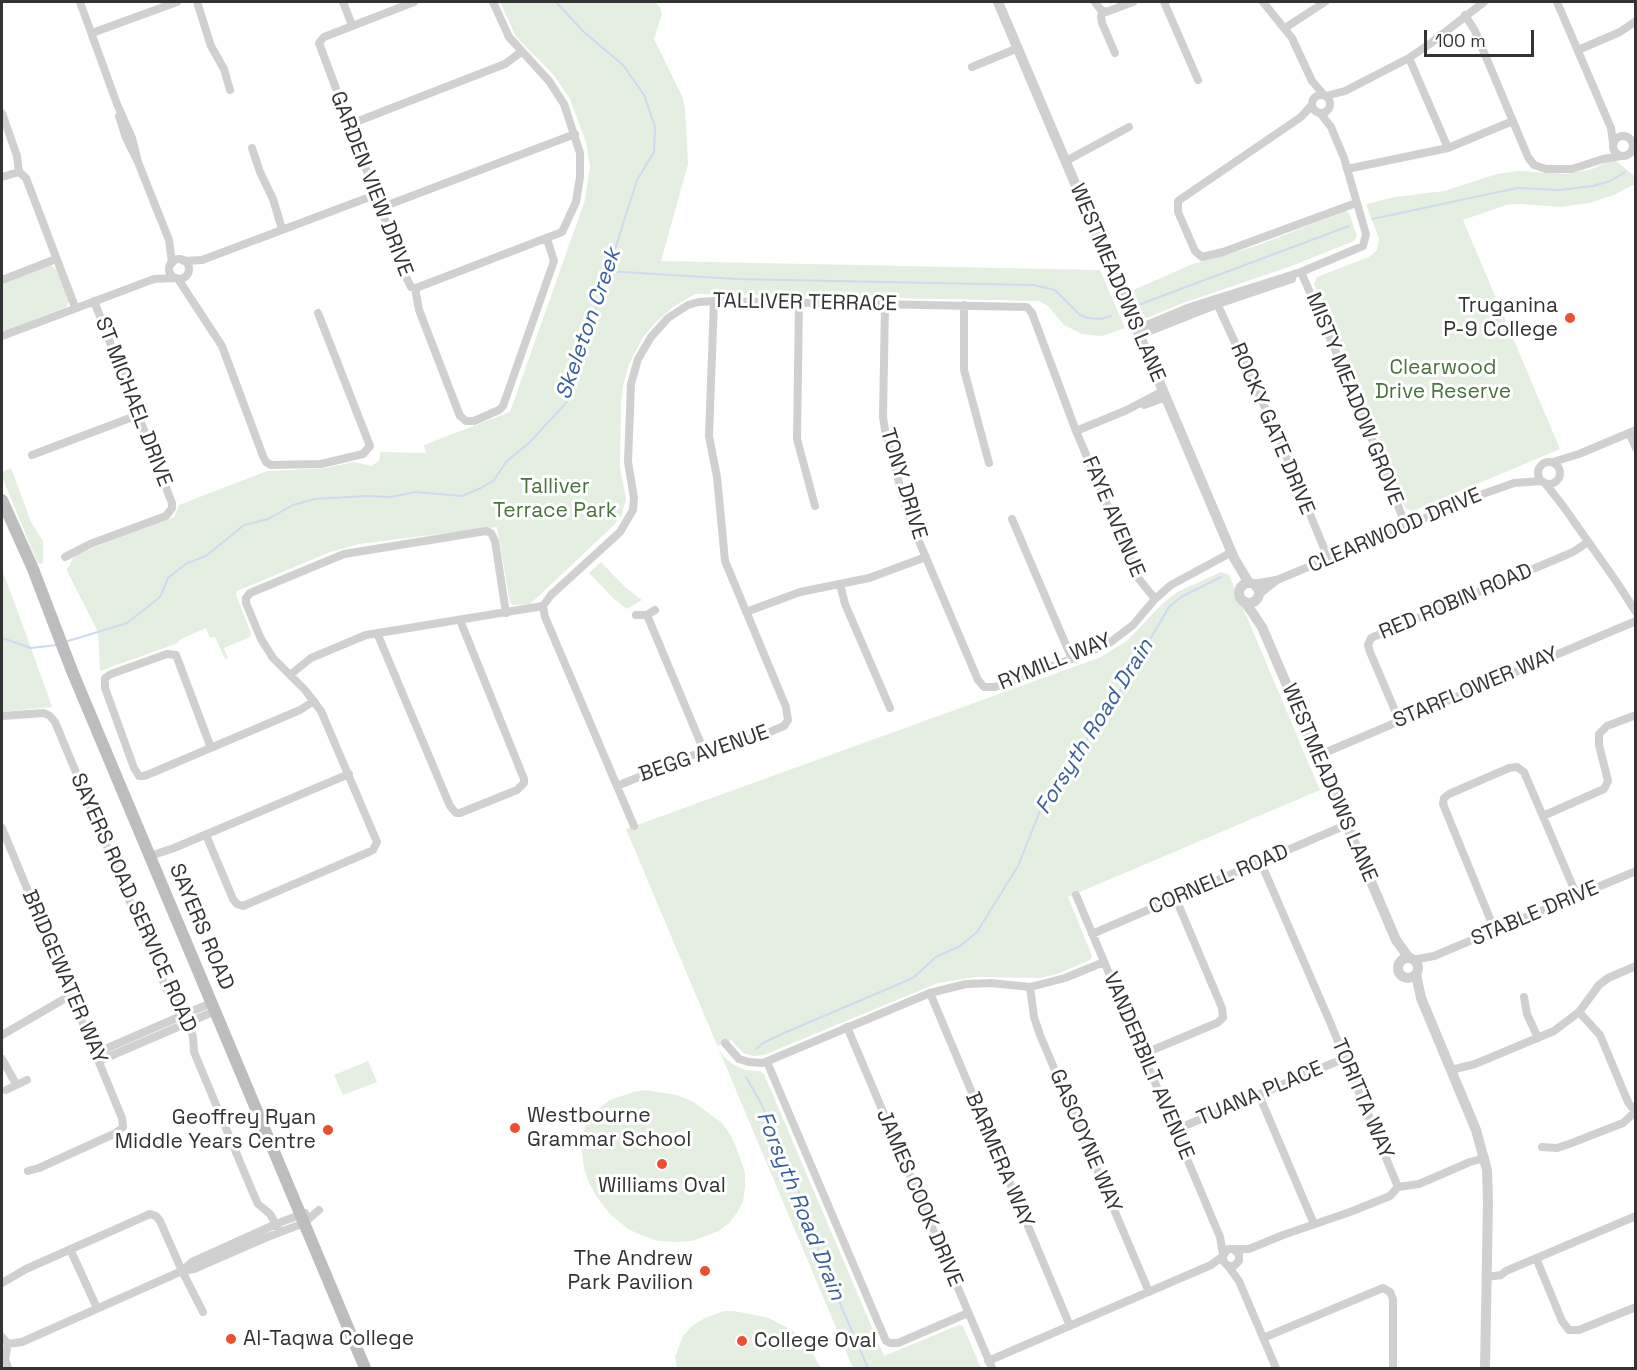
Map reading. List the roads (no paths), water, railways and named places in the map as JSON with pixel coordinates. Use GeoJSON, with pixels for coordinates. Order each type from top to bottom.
{"type":"FeatureCollection","features":[{"type":"Feature","properties":{"kind":"main road","name":"SAYERS ROAD"},"geometry":{"type":"LineString","coordinates":[[2,500],[33,569],[72,671],[365,1368]]}},
{"type":"Feature","properties":{"kind":"street"},"geometry":{"type":"LineString","coordinates":[[80,2],[169,240],[188,264],[189,294]]}},
{"type":"Feature","properties":{"kind":"street"},"geometry":{"type":"LineString","coordinates":[[92,33],[177,2]]}},
{"type":"Feature","properties":{"kind":"street"},"geometry":{"type":"LineString","coordinates":[[197,2],[211,46],[224,69],[230,90]]}},
{"type":"Feature","properties":{"kind":"street"},"geometry":{"type":"LineString","coordinates":[[343,2],[352,25]]}},
{"type":"Feature","properties":{"kind":"street","name":"GARDEN VIEW DRIVE"},"geometry":{"type":"LineString","coordinates":[[414,2],[321,38],[319,43],[407,279],[415,288],[547,239]]}},
{"type":"Feature","properties":{"kind":"street"},"geometry":{"type":"LineString","coordinates":[[415,288],[419,310],[460,416],[466,421],[474,420],[499,410],[554,262],[547,239],[564,231],[576,202],[581,163],[575,134],[564,104],[555,89],[521,52],[505,30],[494,2]]}},
{"type":"Feature","properties":{"kind":"street","name":"WESTMEADOWS LANE"},"geometry":{"type":"LineString","coordinates":[[998,2],[1234,558],[1255,590],[1262,627]]}},
{"type":"Feature","properties":{"kind":"street"},"geometry":{"type":"LineString","coordinates":[[1095,2],[1103,11],[1133,2]]}},
{"type":"Feature","properties":{"kind":"street"},"geometry":{"type":"LineString","coordinates":[[1164,2],[1198,80]]}},
{"type":"Feature","properties":{"kind":"street"},"geometry":{"type":"LineString","coordinates":[[1263,2],[1295,44],[1312,81],[1330,100],[1331,127]]}},
{"type":"Feature","properties":{"kind":"street"},"geometry":{"type":"LineString","coordinates":[[1285,28],[1325,2]]}},
{"type":"Feature","properties":{"kind":"street"},"geometry":{"type":"LineString","coordinates":[[1356,203],[1223,252],[1202,257],[1195,251],[1177,208],[1178,201],[1316,108],[1318,96],[1345,91],[1409,58],[1484,2]]}},
{"type":"Feature","properties":{"kind":"street"},"geometry":{"type":"LineString","coordinates":[[1557,2],[1611,128],[1614,152],[1634,161],[1631,141],[1611,128]]}},
{"type":"Feature","properties":{"kind":"street"},"geometry":{"type":"LineString","coordinates":[[1103,11],[1102,23],[1115,53]]}},
{"type":"Feature","properties":{"kind":"street"},"geometry":{"type":"LineString","coordinates":[[1465,15],[1475,31],[1530,161],[1538,168],[1572,169],[1603,159],[1629,155],[1631,141]]}},
{"type":"Feature","properties":{"kind":"street"},"geometry":{"type":"LineString","coordinates":[[1578,50],[1620,32],[1635,21]]}},
{"type":"Feature","properties":{"kind":"street"},"geometry":{"type":"LineString","coordinates":[[972,68],[1018,48]]}},
{"type":"Feature","properties":{"kind":"street"},"geometry":{"type":"LineString","coordinates":[[348,125],[505,64],[521,52]]}},
{"type":"Feature","properties":{"kind":"street"},"geometry":{"type":"LineString","coordinates":[[1409,58],[1448,148]]}},
{"type":"Feature","properties":{"kind":"street"},"geometry":{"type":"LineString","coordinates":[[1139,332],[1216,301],[1301,272],[1363,246],[1366,234],[1347,169],[1331,127],[1316,108],[1312,81]]}},
{"type":"Feature","properties":{"kind":"street"},"geometry":{"type":"LineString","coordinates":[[1316,108],[1326,112],[1345,91]]}},
{"type":"Feature","properties":{"kind":"street"},"geometry":{"type":"LineString","coordinates":[[2,113],[18,156],[18,172]]}},
{"type":"Feature","properties":{"kind":"street"},"geometry":{"type":"LineString","coordinates":[[1347,169],[1448,148],[1513,121]]}},
{"type":"Feature","properties":{"kind":"street"},"geometry":{"type":"LineString","coordinates":[[1066,161],[1129,127]]}},
{"type":"Feature","properties":{"kind":"street"},"geometry":{"type":"LineString","coordinates":[[380,208],[575,134]]}},
{"type":"Feature","properties":{"kind":"street"},"geometry":{"type":"LineString","coordinates":[[1603,159],[1613,145],[1631,141]]}},
{"type":"Feature","properties":{"kind":"street"},"geometry":{"type":"LineString","coordinates":[[252,148],[273,199],[282,229]]}},
{"type":"Feature","properties":{"kind":"street"},"geometry":{"type":"LineString","coordinates":[[2,177],[18,172]]}},
{"type":"Feature","properties":{"kind":"street"},"geometry":{"type":"LineString","coordinates":[[18,172],[26,178],[75,307]]}},
{"type":"Feature","properties":{"kind":"street"},"geometry":{"type":"LineString","coordinates":[[154,279],[171,264],[183,260],[202,260],[375,195]]}},
{"type":"Feature","properties":{"kind":"street"},"geometry":{"type":"LineString","coordinates":[[169,240],[170,273],[177,278],[189,294],[222,346],[266,462],[271,465],[321,464],[363,453],[370,447],[318,313]]}},
{"type":"Feature","properties":{"kind":"street"},"geometry":{"type":"LineString","coordinates":[[2,280],[57,259]]}},
{"type":"Feature","properties":{"kind":"street"},"geometry":{"type":"LineString","coordinates":[[2,336],[154,279],[177,278],[188,273],[202,260]]}},
{"type":"Feature","properties":{"kind":"street","name":"MISTY MEADOW GROVE"},"geometry":{"type":"LineString","coordinates":[[1301,272],[1350,384],[1406,526]]}},
{"type":"Feature","properties":{"kind":"street","name":"ST MICHAEL DRIVE"},"geometry":{"type":"LineString","coordinates":[[65,557],[90,544],[168,515],[172,503],[94,301]]}},
{"type":"Feature","properties":{"kind":"street"},"geometry":{"type":"LineString","coordinates":[[714,301],[709,436],[717,477],[724,561],[746,612],[800,592],[881,575],[926,557]]}},
{"type":"Feature","properties":{"kind":"street","name":"TALLIVER TERRACE"},"geometry":{"type":"LineString","coordinates":[[543,606],[551,595],[620,532],[633,510],[634,498],[628,462],[631,384],[638,359],[651,337],[668,318],[688,305],[714,301],[1022,306],[1029,309],[1076,431]]}},
{"type":"Feature","properties":{"kind":"street","name":"ROCKY GATE DRIVE"},"geometry":{"type":"LineString","coordinates":[[1216,301],[1277,434],[1328,558]]}},
{"type":"Feature","properties":{"kind":"street"},"geometry":{"type":"LineString","coordinates":[[799,302],[797,439],[815,506]]}},
{"type":"Feature","properties":{"kind":"street","name":"TONY DRIVE"},"geometry":{"type":"LineString","coordinates":[[885,305],[883,417],[885,430],[907,513],[978,680],[984,687]]}},
{"type":"Feature","properties":{"kind":"street"},"geometry":{"type":"LineString","coordinates":[[964,305],[964,370],[989,463]]}},
{"type":"Feature","properties":{"kind":"street"},"geometry":{"type":"LineString","coordinates":[[1076,431],[1165,394]]}},
{"type":"Feature","properties":{"kind":"street"},"geometry":{"type":"LineString","coordinates":[[33,455],[138,415]]}},
{"type":"Feature","properties":{"kind":"street","name":"FAYE AVENUE"},"geometry":{"type":"LineString","coordinates":[[1076,431],[1139,579],[1155,599]]}},
{"type":"Feature","properties":{"kind":"street"},"geometry":{"type":"LineString","coordinates":[[1635,448],[1632,431],[1579,454],[1542,464],[1538,470],[1538,476],[1563,506],[1635,612]]}},
{"type":"Feature","properties":{"kind":"street"},"geometry":{"type":"LineString","coordinates":[[1543,482],[1553,483],[1579,454]]}},
{"type":"Feature","properties":{"kind":"street"},"geometry":{"type":"LineString","coordinates":[[1552,462],[1558,466],[1563,506]]}},
{"type":"Feature","properties":{"kind":"street","name":"CLEARWOOD DRIVE"},"geometry":{"type":"LineString","coordinates":[[1255,590],[1514,483],[1538,470]]}},
{"type":"Feature","properties":{"kind":"street","name":"CLEARWOOD DRIVE"},"geometry":{"type":"LineString","coordinates":[[1514,483],[1543,482]]}},
{"type":"Feature","properties":{"kind":"street"},"geometry":{"type":"LineString","coordinates":[[1012,519],[1072,659]]}},
{"type":"Feature","properties":{"kind":"street"},"geometry":{"type":"LineString","coordinates":[[206,835],[233,899],[237,904],[243,906],[369,852],[376,846],[375,837],[327,722],[314,701],[273,658],[264,645],[246,603],[246,598],[253,591],[344,554],[486,531],[491,533],[495,541],[506,613]]}},
{"type":"Feature","properties":{"kind":"street","name":"RED ROBIN ROAD"},"geometry":{"type":"LineString","coordinates":[[1399,720],[1370,652],[1368,645],[1371,638],[1574,552],[1587,542]]}},
{"type":"Feature","properties":{"kind":"street","name":"WESTMEADOWS LANE"},"geometry":{"type":"LineString","coordinates":[[1234,558],[1242,598],[1262,627],[1396,940],[1411,965],[1421,998],[1476,1130],[1485,1158],[1488,1185],[1485,1368]]}},
{"type":"Feature","properties":{"kind":"street","name":"RYMILL WAY"},"geometry":{"type":"LineString","coordinates":[[984,687],[994,687],[1100,648],[1119,637],[1133,625],[1155,599],[1178,581],[1208,566],[1234,558]]}},
{"type":"Feature","properties":{"kind":"street"},"geometry":{"type":"LineString","coordinates":[[840,584],[845,604],[890,708]]}},
{"type":"Feature","properties":{"kind":"street"},"geometry":{"type":"LineString","coordinates":[[1241,587],[1255,590],[1253,602],[1242,598],[1241,587]]}},
{"type":"Feature","properties":{"kind":"street"},"geometry":{"type":"LineString","coordinates":[[290,675],[311,658],[361,637],[543,606],[545,617],[634,826]]}},
{"type":"Feature","properties":{"kind":"street"},"geometry":{"type":"LineString","coordinates":[[636,615],[646,615],[655,610]]}},
{"type":"Feature","properties":{"kind":"street","name":"BEGG AVENUE"},"geometry":{"type":"LineString","coordinates":[[617,786],[704,751],[758,736],[781,727],[788,720],[786,707],[746,612]]}},
{"type":"Feature","properties":{"kind":"street"},"geometry":{"type":"LineString","coordinates":[[646,615],[704,751]]}},
{"type":"Feature","properties":{"kind":"street"},"geometry":{"type":"LineString","coordinates":[[377,633],[450,807],[456,813],[460,813],[517,790],[524,783],[524,779],[460,620]]}},
{"type":"Feature","properties":{"kind":"street","name":"STARFLOWER WAY"},"geometry":{"type":"LineString","coordinates":[[1317,756],[1635,621]]}},
{"type":"Feature","properties":{"kind":"street"},"geometry":{"type":"LineString","coordinates":[[211,748],[176,655],[167,654],[105,678],[105,688],[139,776],[147,775],[211,748],[300,710],[314,701]]}},
{"type":"Feature","properties":{"kind":"street","name":"SAYERS ROAD SERVICE ROAD"},"geometry":{"type":"LineString","coordinates":[[2,716],[39,712],[53,718],[168,993],[187,1018],[193,1037],[194,1052],[258,1204],[270,1214],[278,1228]]}},
{"type":"Feature","properties":{"kind":"street"},"geometry":{"type":"LineString","coordinates":[[1543,816],[1605,789],[1608,781],[1599,745],[1599,734],[1607,726],[1635,715]]}},
{"type":"Feature","properties":{"kind":"street"},"geometry":{"type":"LineString","coordinates":[[1495,931],[1444,808],[1443,800],[1449,794],[1509,768],[1517,767],[1524,772],[1577,896]]}},
{"type":"Feature","properties":{"kind":"street"},"geometry":{"type":"LineString","coordinates":[[150,856],[206,835],[349,774]]}},
{"type":"Feature","properties":{"kind":"street","name":"CORNELL ROAD"},"geometry":{"type":"LineString","coordinates":[[1092,934],[1346,825]]}},
{"type":"Feature","properties":{"kind":"street","name":"BRIDGEWATER WAY"},"geometry":{"type":"LineString","coordinates":[[2,828],[123,1118],[123,1127],[116,1133],[28,1171]]}},
{"type":"Feature","properties":{"kind":"street"},"geometry":{"type":"LineString","coordinates":[[157,873],[160,858],[174,848]]}},
{"type":"Feature","properties":{"kind":"street","name":"TORITTA WAY"},"geometry":{"type":"LineString","coordinates":[[990,1365],[1070,1326],[1228,1257],[1390,1196],[1398,1187],[1261,863]]}},
{"type":"Feature","properties":{"kind":"street","name":"STABLE DRIVE"},"geometry":{"type":"LineString","coordinates":[[1411,965],[1635,871]]}},
{"type":"Feature","properties":{"kind":"street","name":"VANDERBILT AVENUE"},"geometry":{"type":"LineString","coordinates":[[1076,895],[1276,1368]]}},
{"type":"Feature","properties":{"kind":"street"},"geometry":{"type":"LineString","coordinates":[[1143,1054],[1217,1023],[1223,1017],[1222,1008],[1176,899]]}},
{"type":"Feature","properties":{"kind":"street"},"geometry":{"type":"LineString","coordinates":[[725,1043],[739,1059],[749,1062],[767,1062],[930,993],[966,984],[991,983],[1030,987],[1051,983],[1104,962]]}},
{"type":"Feature","properties":{"kind":"street"},"geometry":{"type":"LineString","coordinates":[[1405,978],[1411,978],[1411,965]]}},
{"type":"Feature","properties":{"kind":"street","name":"WESTMEADOWS LANE"},"geometry":{"type":"LineString","coordinates":[[1411,965],[1398,972],[1421,998]]}},
{"type":"Feature","properties":{"kind":"street"},"geometry":{"type":"LineString","coordinates":[[1452,1073],[1554,1031],[1579,1012],[1599,985],[1608,978],[1635,966]]}},
{"type":"Feature","properties":{"kind":"street","name":"GASCOYNE WAY"},"geometry":{"type":"LineString","coordinates":[[1030,987],[1038,1029],[1149,1292]]}},
{"type":"Feature","properties":{"kind":"street","name":"BARMERA WAY"},"geometry":{"type":"LineString","coordinates":[[930,993],[1070,1326]]}},
{"type":"Feature","properties":{"kind":"street"},"geometry":{"type":"LineString","coordinates":[[2,1035],[71,995]]}},
{"type":"Feature","properties":{"kind":"street"},"geometry":{"type":"LineString","coordinates":[[1524,997],[1527,1014],[1538,1038]]}},
{"type":"Feature","properties":{"kind":"street"},"geometry":{"type":"LineString","coordinates":[[97,1057],[213,1007]]}},
{"type":"Feature","properties":{"kind":"street"},"geometry":{"type":"LineString","coordinates":[[1542,1147],[1557,1148],[1569,1144],[1623,1123],[1635,1113],[1628,1102],[1600,1035],[1579,1012]]}},
{"type":"Feature","properties":{"kind":"street","name":"JAMES COOK DRIVE"},"geometry":{"type":"LineString","coordinates":[[847,1027],[990,1365]]}},
{"type":"Feature","properties":{"kind":"street","name":"TUANA PLACE"},"geometry":{"type":"LineString","coordinates":[[1175,1130],[1345,1058]]}},
{"type":"Feature","properties":{"kind":"street"},"geometry":{"type":"LineString","coordinates":[[2,1059],[16,1084]]}},
{"type":"Feature","properties":{"kind":"street"},"geometry":{"type":"LineString","coordinates":[[767,1062],[886,1341],[898,1343],[968,1313]]}},
{"type":"Feature","properties":{"kind":"street"},"geometry":{"type":"LineString","coordinates":[[6,1090],[27,1080]]}},
{"type":"Feature","properties":{"kind":"street"},"geometry":{"type":"LineString","coordinates":[[1259,1095],[1314,1224]]}},
{"type":"Feature","properties":{"kind":"street"},"geometry":{"type":"LineString","coordinates":[[1398,1187],[1419,1184],[1485,1158]]}},
{"type":"Feature","properties":{"kind":"street"},"geometry":{"type":"LineString","coordinates":[[8,1344],[22,1342],[182,1271],[192,1262],[223,1254],[319,1210]]}},
{"type":"Feature","properties":{"kind":"street"},"geometry":{"type":"LineString","coordinates":[[2,1283],[26,1269],[141,1217],[154,1215],[160,1221],[203,1312]]}},
{"type":"Feature","properties":{"kind":"street"},"geometry":{"type":"LineString","coordinates":[[1487,1274],[1506,1271],[1635,1216]]}},
{"type":"Feature","properties":{"kind":"street"},"geometry":{"type":"LineString","coordinates":[[70,1249],[97,1308]]}},
{"type":"Feature","properties":{"kind":"street","name":"TORITTA WAY"},"geometry":{"type":"LineString","coordinates":[[1239,1260],[1249,1249]]}},
{"type":"Feature","properties":{"kind":"street"},"geometry":{"type":"LineString","coordinates":[[1228,1257],[1239,1254],[1239,1260]]}},
{"type":"Feature","properties":{"kind":"street"},"geometry":{"type":"LineString","coordinates":[[1536,1258],[1562,1321],[1569,1330],[1579,1330],[1635,1307]]}},
{"type":"Feature","properties":{"kind":"street","name":"VANDERBILT AVENUE"},"geometry":{"type":"LineString","coordinates":[[1239,1260],[1239,1281]]}},
{"type":"Feature","properties":{"kind":"street"},"geometry":{"type":"LineString","coordinates":[[1263,1338],[1383,1288],[1394,1299],[1392,1368]]}},
{"type":"Feature","properties":{"kind":"street"},"geometry":{"type":"LineString","coordinates":[[2,1337],[8,1344]]}},
{"type":"Feature","properties":{"kind":"street"},"geometry":{"type":"LineString","coordinates":[[8,1344],[5,1359],[9,1368]]}},
{"type":"Feature","properties":{"kind":"waterway","name":"Skeleton Creek"},"geometry":{"type":"LineString","coordinates":[[65,642],[127,623],[160,597],[168,578],[187,563],[206,556],[244,525],[268,519],[293,505],[315,499],[390,497],[415,492],[462,496],[481,488],[494,480],[507,461],[529,443],[566,403],[637,180],[654,152],[655,127],[644,95],[623,65],[584,32],[556,2]]}},
{"type":"Feature","properties":{"kind":"waterway"},"geometry":{"type":"LineString","coordinates":[[1372,219],[1517,188],[1559,190],[1593,186],[1610,181],[1625,172]]}},
{"type":"Feature","properties":{"kind":"waterway"},"geometry":{"type":"LineString","coordinates":[[1138,305],[1349,226]]}},
{"type":"Feature","properties":{"kind":"waterway"},"geometry":{"type":"LineString","coordinates":[[607,271],[736,279],[1033,285],[1055,290],[1080,315],[1101,319],[1111,316]]}},
{"type":"Feature","properties":{"kind":"waterway","name":"Forsyth Road Drain"},"geometry":{"type":"LineString","coordinates":[[756,1049],[784,1033],[913,978],[936,957],[960,946],[977,932],[1018,866],[1044,801],[1116,697],[1169,607],[1181,597],[1221,577]]}},
{"type":"Feature","properties":{"kind":"waterway","name":"Skeleton Creek"},"geometry":{"type":"LineString","coordinates":[[2,638],[31,648],[57,645]]}},
{"type":"Feature","properties":{"kind":"waterway","name":"Forsyth Road Drain"},"geometry":{"type":"LineString","coordinates":[[746,1077],[762,1105],[789,1175],[798,1190],[825,1269],[868,1368]]}},
{"type":"Feature","properties":{"kind":"place","name":"Truganina P-9 College"},"geometry":{"type":"Point","coordinates":[1570,318]}},
{"type":"Feature","properties":{"kind":"place","name":"Westbourne Grammar School"},"geometry":{"type":"Point","coordinates":[515,1128]}},
{"type":"Feature","properties":{"kind":"place","name":"Geoffrey Ryan Middle Years Centre"},"geometry":{"type":"Point","coordinates":[328,1130]}},
{"type":"Feature","properties":{"kind":"place","name":"Williams Oval"},"geometry":{"type":"Point","coordinates":[662,1164]}},
{"type":"Feature","properties":{"kind":"place","name":"The Andrew Park Pavilion"},"geometry":{"type":"Point","coordinates":[705,1271]}},
{"type":"Feature","properties":{"kind":"place","name":"Al-Taqwa College"},"geometry":{"type":"Point","coordinates":[231,1339]}},
{"type":"Feature","properties":{"kind":"place","name":"College Oval"},"geometry":{"type":"Point","coordinates":[742,1341]}},
{"type":"Feature","properties":{"kind":"park label","name":"Clearwood Drive Reserve"},"geometry":{"type":"Point","coordinates":[1443,380]}},
{"type":"Feature","properties":{"kind":"park label","name":"Talliver Terrace Park"},"geometry":{"type":"Point","coordinates":[555,499]}}]}
